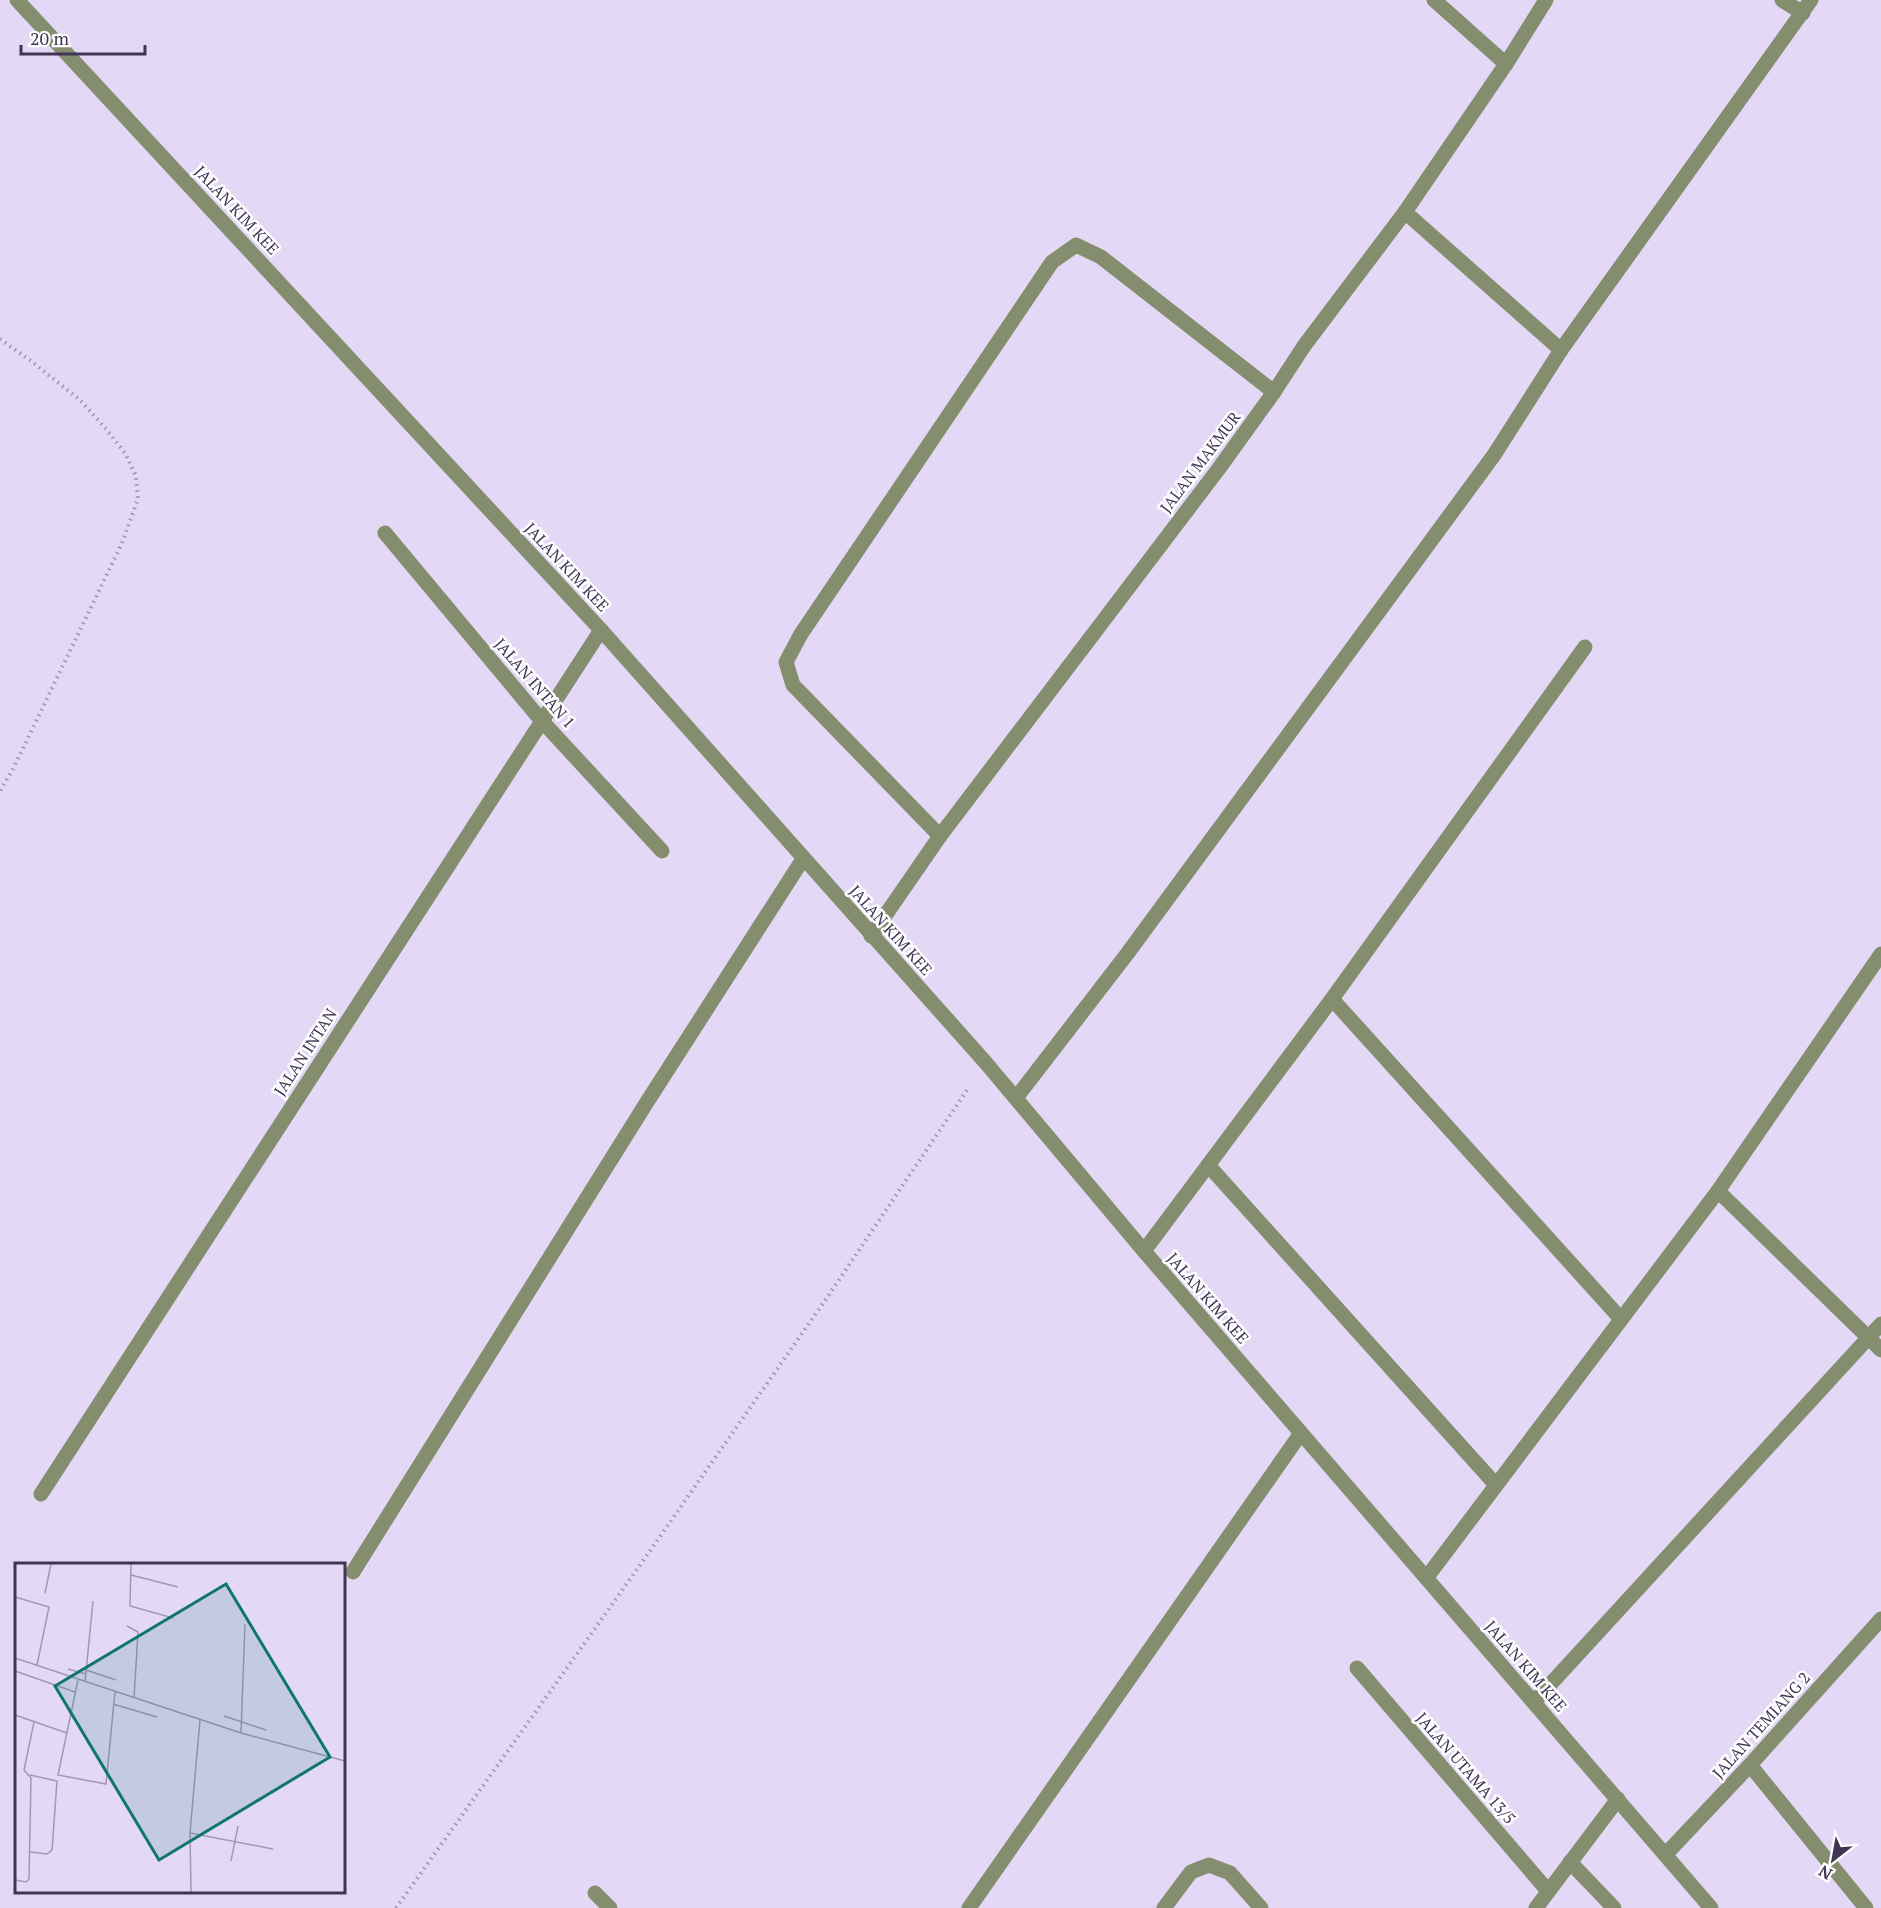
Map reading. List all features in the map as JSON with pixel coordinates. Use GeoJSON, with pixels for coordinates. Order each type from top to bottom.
{"type":"FeatureCollection","features":[{"type":"Feature","properties":{"kind":"street","name":"JALAN KIM KEE"},"geometry":{"type":"LineString","coordinates":[[17,0],[601,630],[986,1063],[1143,1251],[1711,1908]]}},
{"type":"Feature","properties":{"kind":"street"},"geometry":{"type":"LineString","coordinates":[[1434,0],[1506,64]]}},
{"type":"Feature","properties":{"kind":"street","name":"JALAN MAKMUR"},"geometry":{"type":"LineString","coordinates":[[871,936],[940,836],[1206,486],[1317,329],[1406,212],[1506,64],[1546,0]]}},
{"type":"Feature","properties":{"kind":"street"},"geometry":{"type":"LineString","coordinates":[[1016,1098],[1127,954],[1487,465],[1561,350],[1807,7],[1782,0]]}},
{"type":"Feature","properties":{"kind":"street"},"geometry":{"type":"LineString","coordinates":[[1406,212],[1561,350]]}},
{"type":"Feature","properties":{"kind":"street"},"geometry":{"type":"LineString","coordinates":[[940,836],[793,685],[786,662],[801,634],[1052,262],[1076,245],[1101,257],[1274,392]]}},
{"type":"Feature","properties":{"kind":"street","name":"JALAN INTAN 1"},"geometry":{"type":"LineString","coordinates":[[385,533],[541,720],[662,851]]}},
{"type":"Feature","properties":{"kind":"street","name":"JALAN INTAN"},"geometry":{"type":"LineString","coordinates":[[41,1494],[601,630]]}},
{"type":"Feature","properties":{"kind":"street"},"geometry":{"type":"LineString","coordinates":[[1143,1251],[1332,999],[1585,646]]}},
{"type":"Feature","properties":{"kind":"street"},"geometry":{"type":"LineString","coordinates":[[353,1572],[647,1102],[803,859]]}},
{"type":"Feature","properties":{"kind":"street"},"geometry":{"type":"LineString","coordinates":[[1426,1577],[1718,1191],[1881,954]]}},
{"type":"Feature","properties":{"kind":"street"},"geometry":{"type":"LineString","coordinates":[[1332,999],[1622,1319]]}},
{"type":"Feature","properties":{"kind":"street"},"geometry":{"type":"LineString","coordinates":[[1208,1165],[1496,1485]]}},
{"type":"Feature","properties":{"kind":"street"},"geometry":{"type":"LineString","coordinates":[[1718,1191],[1881,1350]]}},
{"type":"Feature","properties":{"kind":"street"},"geometry":{"type":"LineString","coordinates":[[1534,1702],[1881,1324]]}},
{"type":"Feature","properties":{"kind":"street"},"geometry":{"type":"LineString","coordinates":[[969,1908],[1301,1433]]}},
{"type":"Feature","properties":{"kind":"street","name":"JALAN TEMIANG 2"},"geometry":{"type":"LineString","coordinates":[[1666,1854],[1750,1765],[1881,1619]]}},
{"type":"Feature","properties":{"kind":"street","name":"JALAN UTAMA 13/5"},"geometry":{"type":"LineString","coordinates":[[1357,1668],[1548,1891]]}},
{"type":"Feature","properties":{"kind":"street"},"geometry":{"type":"LineString","coordinates":[[1750,1765],[1866,1908]]}},
{"type":"Feature","properties":{"kind":"street"},"geometry":{"type":"LineString","coordinates":[[1536,1908],[1618,1799]]}},
{"type":"Feature","properties":{"kind":"street"},"geometry":{"type":"LineString","coordinates":[[1570,1862],[1614,1908]]}},
{"type":"Feature","properties":{"kind":"street"},"geometry":{"type":"LineString","coordinates":[[1164,1908],[1191,1872],[1209,1865],[1230,1873],[1262,1908]]}},
{"type":"Feature","properties":{"kind":"street"},"geometry":{"type":"LineString","coordinates":[[595,1893],[610,1908]]}},
{"type":"Feature","properties":{"kind":"path"},"geometry":{"type":"LineString","coordinates":[[0,339],[80,400],[106,429],[125,453],[136,476],[138,499],[122,543],[13,769],[0,791]]}},
{"type":"Feature","properties":{"kind":"path"},"geometry":{"type":"LineString","coordinates":[[396,1908],[811,1321],[986,1063]]}}]}
